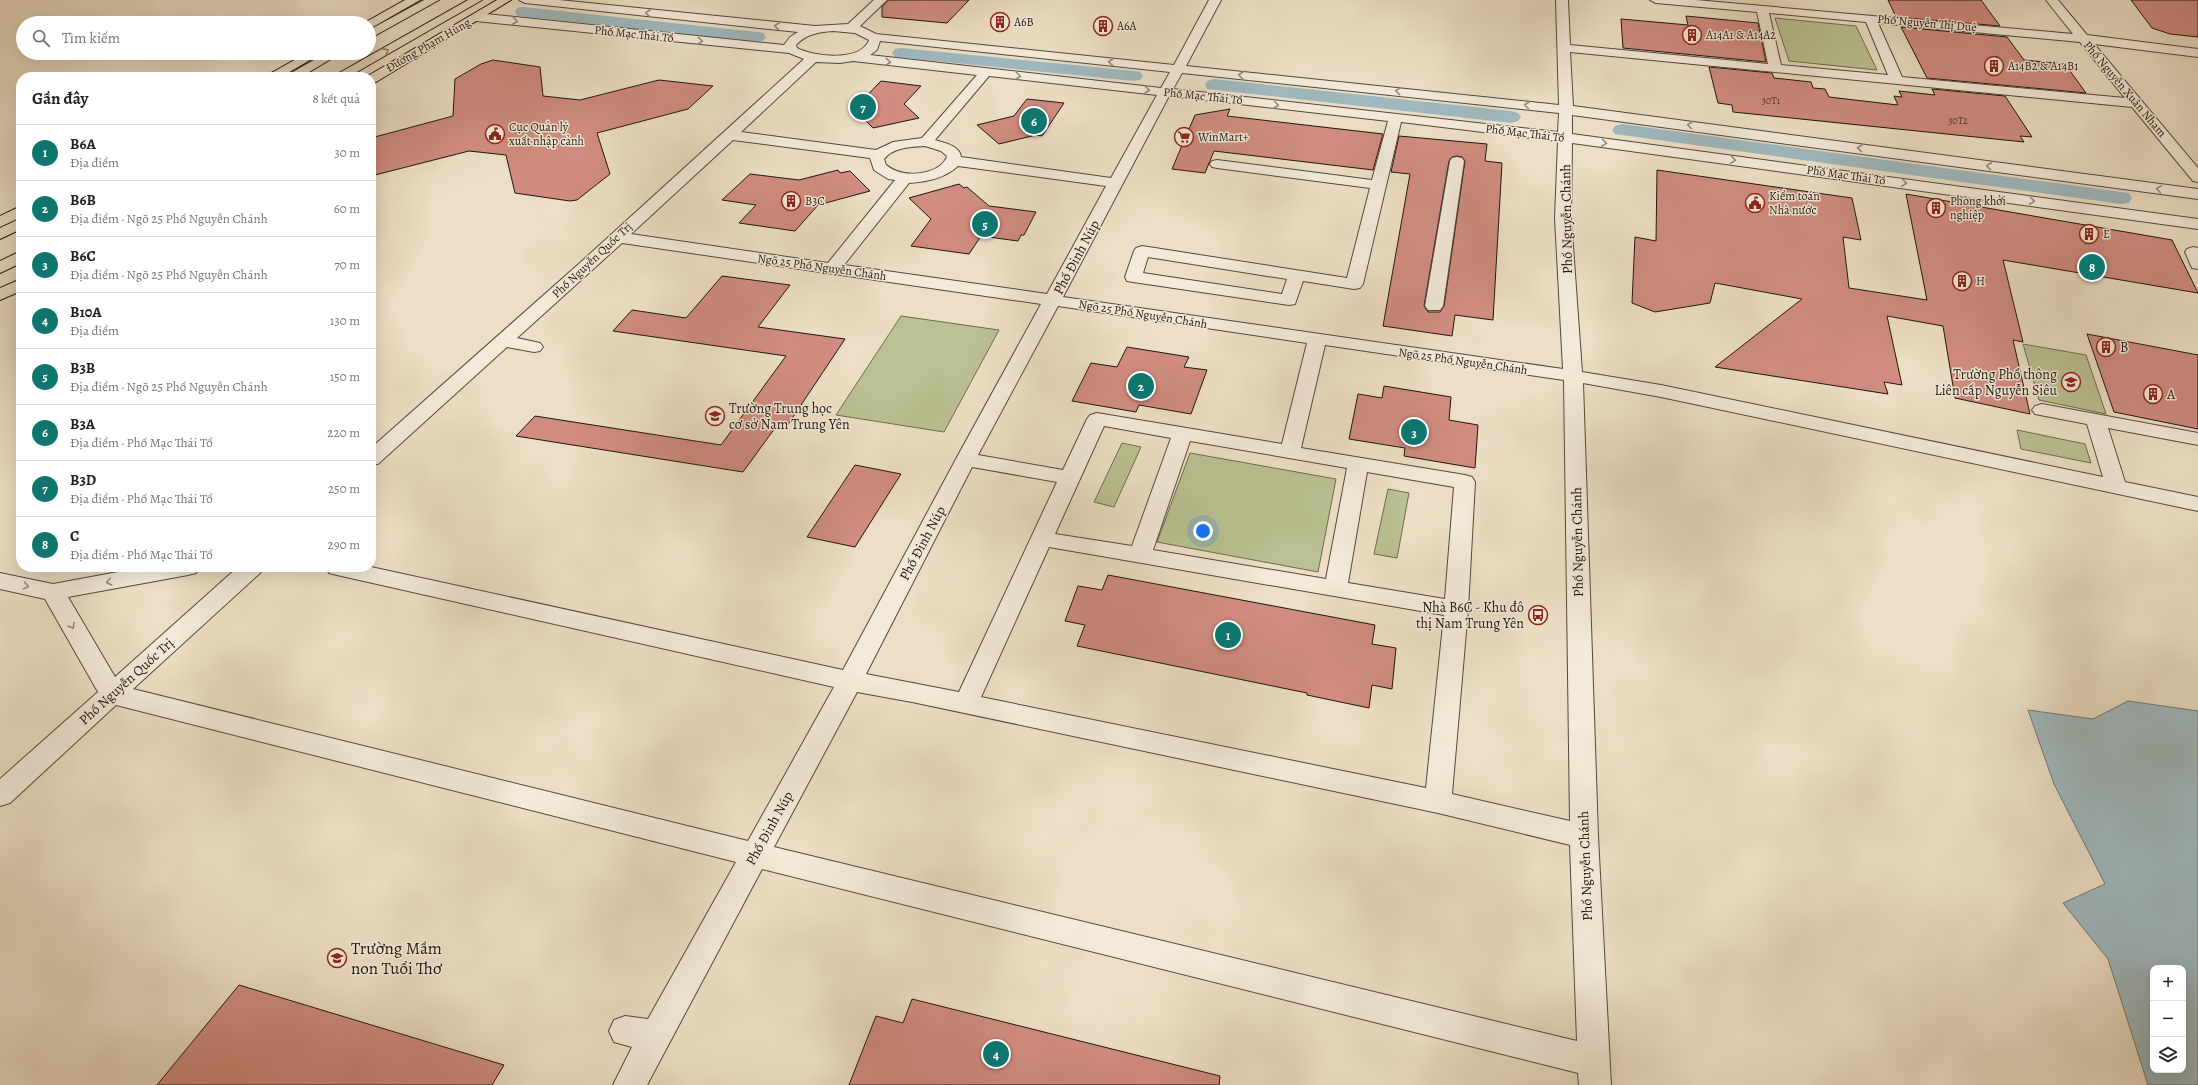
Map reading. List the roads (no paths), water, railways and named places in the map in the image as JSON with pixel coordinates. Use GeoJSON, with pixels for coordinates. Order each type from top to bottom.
{"type":"FeatureCollection","features":[{"type":"Feature","properties":{"kind":"main road"},"geometry":{"type":"LineString","coordinates":[[376,20],[414,0]]}},
{"type":"Feature","properties":{"kind":"main road"},"geometry":{"type":"LineString","coordinates":[[376,31],[433,0]]}},
{"type":"Feature","properties":{"kind":"main road"},"geometry":{"type":"LineString","coordinates":[[376,57],[476,0]]}},
{"type":"Feature","properties":{"kind":"main road","name":"Đường Phạm Hùng"},"geometry":{"type":"LineString","coordinates":[[376,76],[505,0]]}},
{"type":"Feature","properties":{"kind":"main road"},"geometry":{"type":"LineString","coordinates":[[280,72],[303,60]]}},
{"type":"Feature","properties":{"kind":"main road"},"geometry":{"type":"LineString","coordinates":[[300,72],[322,60]]}},
{"type":"Feature","properties":{"kind":"main road"},"geometry":{"type":"LineString","coordinates":[[349,72],[370,60]]}},
{"type":"Feature","properties":{"kind":"main road"},"geometry":{"type":"LineString","coordinates":[[0,222],[16,214]]}},
{"type":"Feature","properties":{"kind":"main road"},"geometry":{"type":"LineString","coordinates":[[0,234],[16,226]]}},
{"type":"Feature","properties":{"kind":"main road"},"geometry":{"type":"LineString","coordinates":[[0,268],[16,259]]}},
{"type":"Feature","properties":{"kind":"main road"},"geometry":{"type":"LineString","coordinates":[[0,295],[16,287]]}},
{"type":"Feature","properties":{"kind":"street","name":"Phố Mạc Thái Tổ"},"geometry":{"type":"LineString","coordinates":[[525,0],[816,30]]}},
{"type":"Feature","properties":{"kind":"street"},"geometry":{"type":"LineString","coordinates":[[792,50],[790,45],[794,39],[816,30],[851,28],[881,0]]}},
{"type":"Feature","properties":{"kind":"street","name":"Phố Đinh Núp"},"geometry":{"type":"LineString","coordinates":[[629,1085],[850,681],[966,459],[1215,0]]}},
{"type":"Feature","properties":{"kind":"street","name":"Phố Nguyễn Chánh"},"geometry":{"type":"LineString","coordinates":[[1562,0],[1566,110],[1563,218],[1573,376],[1584,836],[1594,1073]]}},
{"type":"Feature","properties":{"kind":"street","name":"Phố Nguyễn Thị Duệ"},"geometry":{"type":"LineString","coordinates":[[1656,0],[2083,38],[2198,53]]}},
{"type":"Feature","properties":{"kind":"street","name":"Phố Nguyễn Xuân Nham"},"geometry":{"type":"LineString","coordinates":[[2052,0],[2198,178]]}},
{"type":"Feature","properties":{"kind":"street"},"geometry":{"type":"LineString","coordinates":[[1762,9],[1776,69]]}},
{"type":"Feature","properties":{"kind":"street","name":"Phố Mạc Thái Tổ"},"geometry":{"type":"LineString","coordinates":[[476,17],[792,50],[801,56],[812,59]]}},
{"type":"Feature","properties":{"kind":"street"},"geometry":{"type":"LineString","coordinates":[[1870,18],[1897,80]]}},
{"type":"Feature","properties":{"kind":"street","name":"Phố Mạc Thái Tổ"},"geometry":{"type":"LineString","coordinates":[[851,28],[862,30],[874,37],[1566,110],[2198,194]]}},
{"type":"Feature","properties":{"kind":"street"},"geometry":{"type":"LineString","coordinates":[[812,59],[830,60],[850,57],[872,48],[876,43],[874,37]]}},
{"type":"Feature","properties":{"kind":"street"},"geometry":{"type":"LineString","coordinates":[[1564,48],[2136,103]]}},
{"type":"Feature","properties":{"kind":"street","name":"Phố Mạc Thái Tổ"},"geometry":{"type":"LineString","coordinates":[[850,57],[1566,138],[2198,224]]}},
{"type":"Feature","properties":{"kind":"street","name":"Phố Nguyễn Quốc Trị"},"geometry":{"type":"LineString","coordinates":[[376,454],[812,59]]}},
{"type":"Feature","properties":{"kind":"street"},"geometry":{"type":"LineString","coordinates":[[926,142],[986,72]]}},
{"type":"Feature","properties":{"kind":"street"},"geometry":{"type":"LineString","coordinates":[[1297,274],[1289,300],[1133,277],[1142,251],[1297,274],[1354,284],[1396,119]]}},
{"type":"Feature","properties":{"kind":"street"},"geometry":{"type":"LineString","coordinates":[[729,135],[879,155],[892,147],[903,144],[926,142],[949,149],[954,154],[955,161],[949,168],[938,174],[905,178],[883,171],[877,163],[879,155]]}},
{"type":"Feature","properties":{"kind":"street"},"geometry":{"type":"LineString","coordinates":[[955,161],[1116,183]]}},
{"type":"Feature","properties":{"kind":"street"},"geometry":{"type":"LineString","coordinates":[[1434,306],[1457,161]]}},
{"type":"Feature","properties":{"kind":"street"},"geometry":{"type":"LineString","coordinates":[[1217,164],[1379,185]]}},
{"type":"Feature","properties":{"kind":"street"},"geometry":{"type":"LineString","coordinates":[[832,269],[905,178]]}},
{"type":"Feature","properties":{"kind":"street","name":"Ngõ 25 Phố Nguyễn Chánh"},"geometry":{"type":"LineString","coordinates":[[617,237],[1317,340],[1573,376],[1661,391],[2198,504]]}},
{"type":"Feature","properties":{"kind":"street"},"geometry":{"type":"LineString","coordinates":[[1290,452],[1317,340]]}},
{"type":"Feature","properties":{"kind":"street"},"geometry":{"type":"LineString","coordinates":[[502,341],[534,347]]}},
{"type":"Feature","properties":{"kind":"street"},"geometry":{"type":"LineString","coordinates":[[2042,410],[2198,440]]}},
{"type":"Feature","properties":{"kind":"street"},"geometry":{"type":"LineString","coordinates":[[966,703],[1097,420],[1465,482],[1456,608],[1438,802]]}},
{"type":"Feature","properties":{"kind":"street"},"geometry":{"type":"LineString","coordinates":[[2095,420],[2117,488]]}},
{"type":"Feature","properties":{"kind":"street"},"geometry":{"type":"LineString","coordinates":[[1140,555],[1182,434]]}},
{"type":"Feature","properties":{"kind":"street"},"geometry":{"type":"LineString","coordinates":[[966,459],[1071,478]]}},
{"type":"Feature","properties":{"kind":"street"},"geometry":{"type":"LineString","coordinates":[[1336,588],[1358,464]]}},
{"type":"Feature","properties":{"kind":"street"},"geometry":{"type":"LineString","coordinates":[[1043,539],[1456,608]]}},
{"type":"Feature","properties":{"kind":"street"},"geometry":{"type":"LineString","coordinates":[[0,581],[53,592],[161,572]]}},
{"type":"Feature","properties":{"kind":"street","name":"Phố Nguyễn Quốc Trị"},"geometry":{"type":"LineString","coordinates":[[0,795],[246,572]]}},
{"type":"Feature","properties":{"kind":"street"},"geometry":{"type":"LineString","coordinates":[[360,572],[850,681],[966,703],[1438,802],[1584,836]]}},
{"type":"Feature","properties":{"kind":"street"},"geometry":{"type":"LineString","coordinates":[[53,592],[112,694],[755,855],[1594,1073]]}},
{"type":"Feature","properties":{"kind":"street"},"geometry":{"type":"LineString","coordinates":[[624,1031],[656,1035]]}},
{"type":"Feature","properties":{"kind":"water"},"geometry":{"type":"Polygon","coordinates":[[[2128,701],[2198,711],[2198,1085],[2148,1085],[2108,959],[2063,903],[2105,884],[2054,784],[2028,710],[2093,719],[2128,701]]]}},
{"type":"Feature","properties":{"kind":"waterway"},"geometry":{"type":"LineString","coordinates":[[523,12],[757,37]]}},
{"type":"Feature","properties":{"kind":"waterway"},"geometry":{"type":"LineString","coordinates":[[901,53],[1134,76]]}},
{"type":"Feature","properties":{"kind":"waterway"},"geometry":{"type":"LineString","coordinates":[[1214,85],[1511,117]]}},
{"type":"Feature","properties":{"kind":"waterway"},"geometry":{"type":"LineString","coordinates":[[1622,130],[2121,198]]}},
{"type":"Feature","properties":{"kind":"place","name":"A6B"},"geometry":{"type":"Point","coordinates":[1000,22]}},
{"type":"Feature","properties":{"kind":"place","name":"A6A"},"geometry":{"type":"Point","coordinates":[1103,26]}},
{"type":"Feature","properties":{"kind":"place","name":"A14A1 & A14A2"},"geometry":{"type":"Point","coordinates":[1692,35]}},
{"type":"Feature","properties":{"kind":"place","name":"A14B2 & A14B1"},"geometry":{"type":"Point","coordinates":[1994,66]}},
{"type":"Feature","properties":{"kind":"place","name":"B3D"},"geometry":{"type":"Point","coordinates":[863,107]}},
{"type":"Feature","properties":{"kind":"place","name":"B3A"},"geometry":{"type":"Point","coordinates":[1034,121]}},
{"type":"Feature","properties":{"kind":"place","name":"Cục Quản lý xuất nhập cảnh"},"geometry":{"type":"Point","coordinates":[495,134]}},
{"type":"Feature","properties":{"kind":"place","name":"WinMart+"},"geometry":{"type":"Point","coordinates":[1184,137]}},
{"type":"Feature","properties":{"kind":"place","name":"B3C"},"geometry":{"type":"Point","coordinates":[791,201]}},
{"type":"Feature","properties":{"kind":"place","name":"Kiểm toán Nhà nước"},"geometry":{"type":"Point","coordinates":[1755,203]}},
{"type":"Feature","properties":{"kind":"place","name":"Phòng khởi nghiệp"},"geometry":{"type":"Point","coordinates":[1936,208]}},
{"type":"Feature","properties":{"kind":"place","name":"B3B"},"geometry":{"type":"Point","coordinates":[985,224]}},
{"type":"Feature","properties":{"kind":"place","name":"E"},"geometry":{"type":"Point","coordinates":[2089,234]}},
{"type":"Feature","properties":{"kind":"place","name":"C"},"geometry":{"type":"Point","coordinates":[2092,267]}},
{"type":"Feature","properties":{"kind":"place","name":"H"},"geometry":{"type":"Point","coordinates":[1962,281]}},
{"type":"Feature","properties":{"kind":"place","name":"B"},"geometry":{"type":"Point","coordinates":[2106,347]}},
{"type":"Feature","properties":{"kind":"place","name":"Trường Phổ thông Liên cấp Nguyễn Siêu"},"geometry":{"type":"Point","coordinates":[2071,382]}},
{"type":"Feature","properties":{"kind":"place","name":"B6B"},"geometry":{"type":"Point","coordinates":[1141,386]}},
{"type":"Feature","properties":{"kind":"place","name":"A"},"geometry":{"type":"Point","coordinates":[2153,394]}},
{"type":"Feature","properties":{"kind":"place","name":"Trường Trung học cơ sở Nam Trung Yên"},"geometry":{"type":"Point","coordinates":[715,416]}},
{"type":"Feature","properties":{"kind":"place","name":"B6C"},"geometry":{"type":"Point","coordinates":[1414,432]}},
{"type":"Feature","properties":{"kind":"place","name":"Nhà B6C - Khu đô thị Nam Trung Yên"},"geometry":{"type":"Point","coordinates":[1538,615]}},
{"type":"Feature","properties":{"kind":"place","name":"B6A"},"geometry":{"type":"Point","coordinates":[1228,635]}},
{"type":"Feature","properties":{"kind":"place","name":"Trường Mầm non Tuổi Thơ"},"geometry":{"type":"Point","coordinates":[337,958]}},
{"type":"Feature","properties":{"kind":"place","name":"B10A"},"geometry":{"type":"Point","coordinates":[996,1054]}}]}
